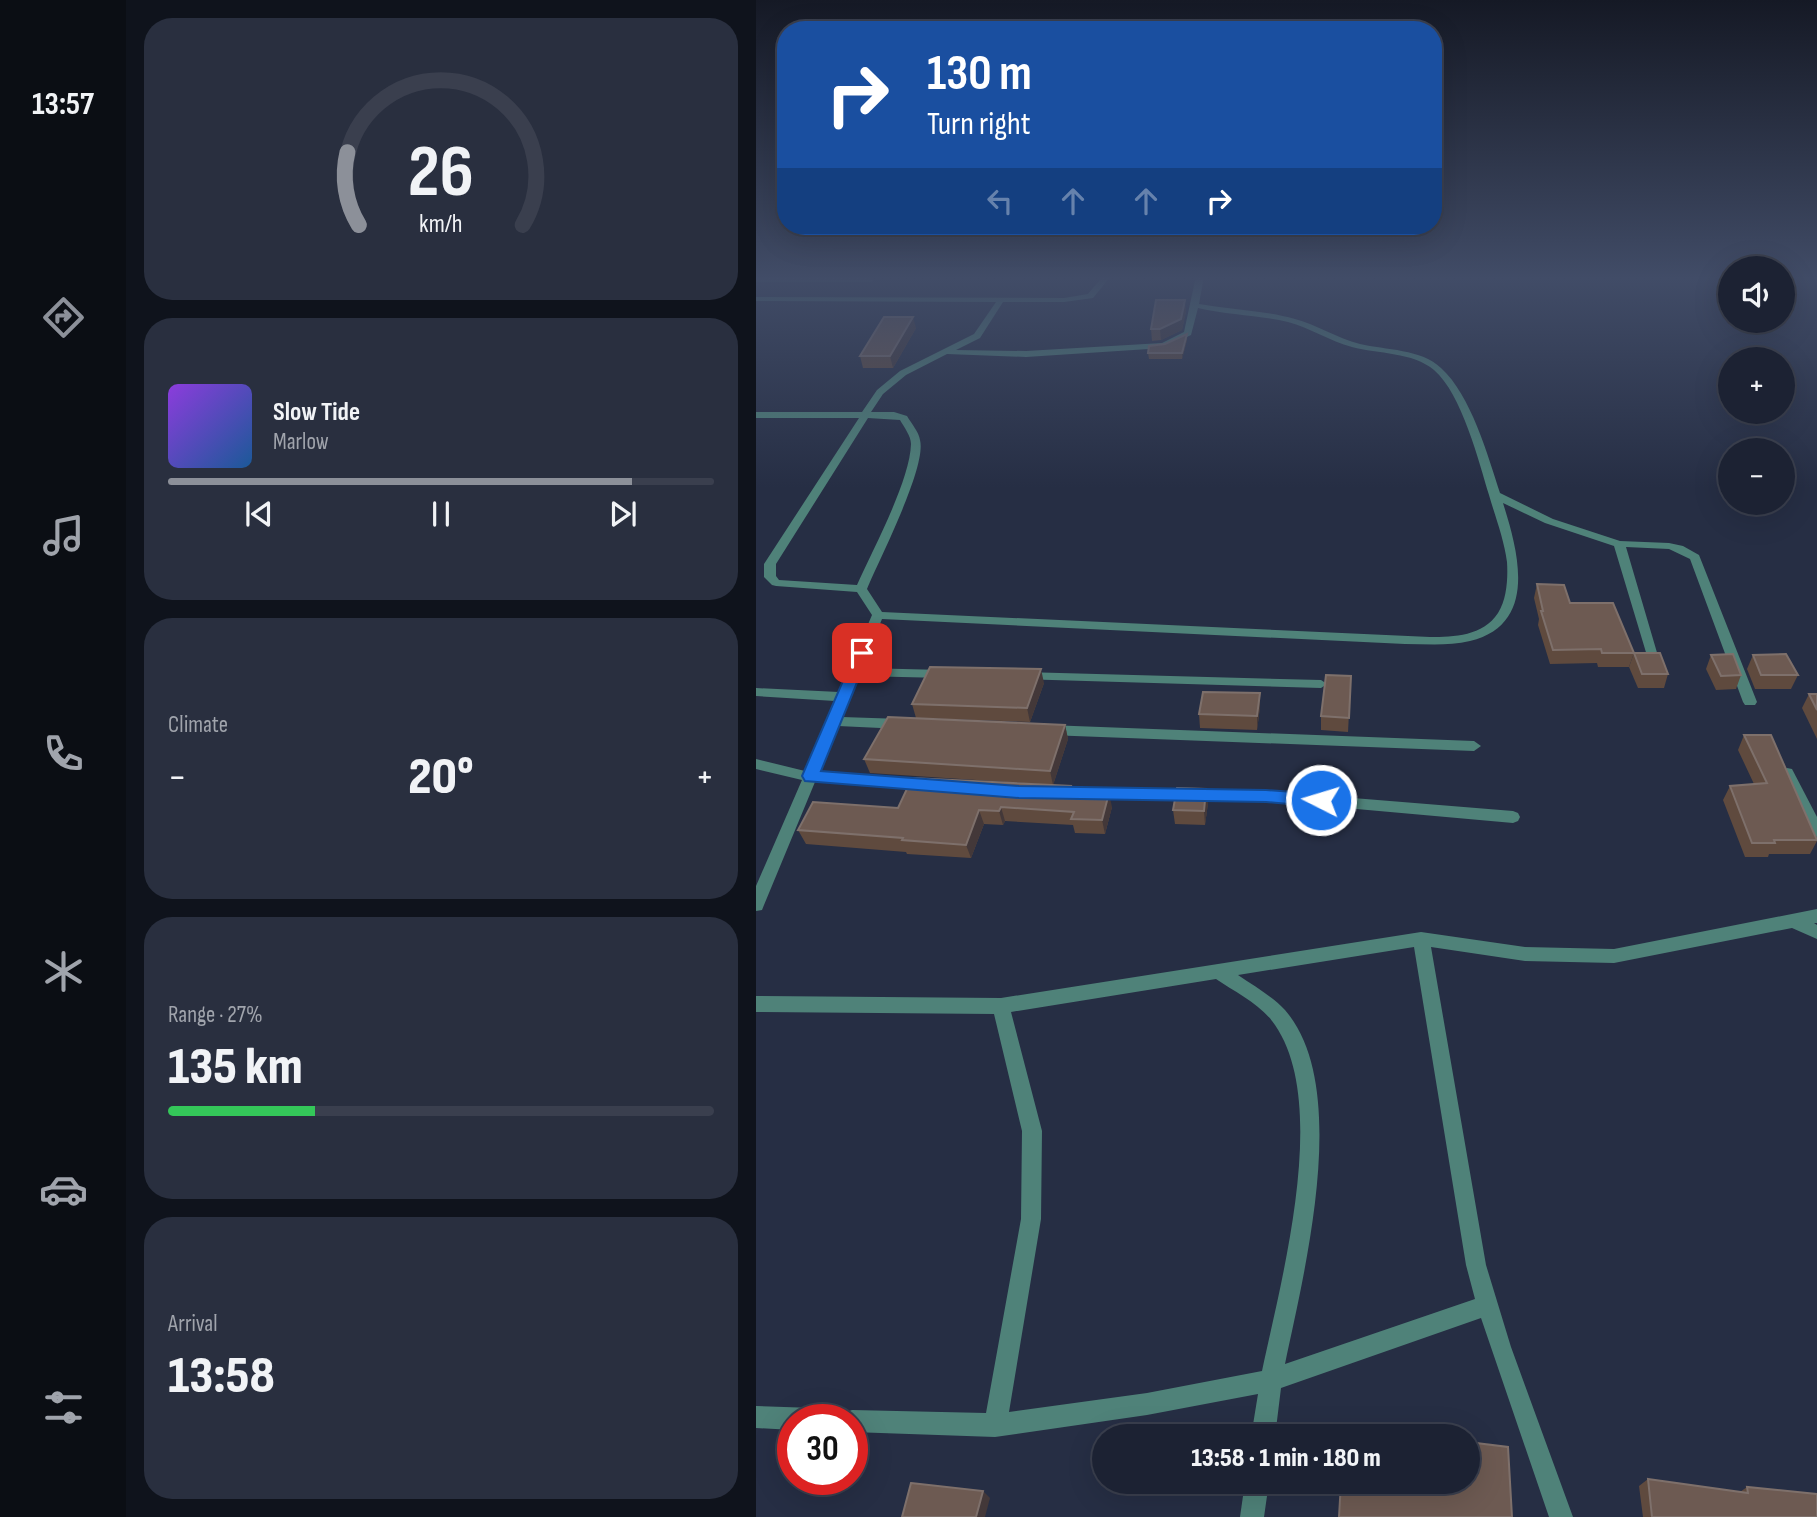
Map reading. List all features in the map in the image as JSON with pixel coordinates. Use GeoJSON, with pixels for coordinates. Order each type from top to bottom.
{"type":"FeatureCollection","features":[{"type":"Feature","properties":{"kind":"street"},"geometry":{"type":"LineString","coordinates":[[861,589],[776,583],[770,577],[772,560],[880,392],[903,373],[957,347]]}},
{"type":"Feature","properties":{"kind":"street"},"geometry":{"type":"LineString","coordinates":[[948,352],[1026,354],[1137,347]]}},
{"type":"Feature","properties":{"kind":"street"},"geometry":{"type":"LineString","coordinates":[[878,615],[1405,640],[1463,639],[1486,632],[1502,617],[1513,587],[1512,554],[1470,420],[1447,375],[1436,367],[1422,360],[1361,347]]}},
{"type":"Feature","properties":{"kind":"street"},"geometry":{"type":"LineString","coordinates":[[756,415],[894,415],[904,418],[916,441],[908,483],[861,589]]}},
{"type":"Feature","properties":{"kind":"street"},"geometry":{"type":"LineString","coordinates":[[1493,494],[1549,521],[1619,544],[1674,547],[1688,551],[1695,557],[1750,702]]}},
{"type":"Feature","properties":{"kind":"street"},"geometry":{"type":"LineString","coordinates":[[1619,544],[1653,656]]}},
{"type":"Feature","properties":{"kind":"street"},"geometry":{"type":"LineString","coordinates":[[756,561],[772,560]]}},
{"type":"Feature","properties":{"kind":"street"},"geometry":{"type":"LineString","coordinates":[[861,589],[878,615]]}},
{"type":"Feature","properties":{"kind":"street"},"geometry":{"type":"LineString","coordinates":[[756,905],[878,615]]}},
{"type":"Feature","properties":{"kind":"street"},"geometry":{"type":"LineString","coordinates":[[854,672],[964,675]]}},
{"type":"Feature","properties":{"kind":"street"},"geometry":{"type":"LineString","coordinates":[[1005,676],[1321,684]]}},
{"type":"Feature","properties":{"kind":"street"},"geometry":{"type":"LineString","coordinates":[[756,692],[844,697]]}},
{"type":"Feature","properties":{"kind":"street"},"geometry":{"type":"LineString","coordinates":[[834,721],[918,724]]}},
{"type":"Feature","properties":{"kind":"street"},"geometry":{"type":"LineString","coordinates":[[1029,729],[1474,746]]}},
{"type":"Feature","properties":{"kind":"street"},"geometry":{"type":"LineString","coordinates":[[1782,764],[1817,831]]}},
{"type":"Feature","properties":{"kind":"street"},"geometry":{"type":"LineString","coordinates":[[756,765],[811,776],[950,787]]}},
{"type":"Feature","properties":{"kind":"street"},"geometry":{"type":"LineString","coordinates":[[1074,793],[1266,796],[1513,817]]}},
{"type":"Feature","properties":{"kind":"street"},"geometry":{"type":"LineString","coordinates":[[756,1004],[1001,1006],[1219,972],[1357,947],[1421,939],[1525,954],[1614,956],[1817,916]]}},
{"type":"Feature","properties":{"kind":"street"},"geometry":{"type":"LineString","coordinates":[[1793,921],[1817,932]]}},
{"type":"Feature","properties":{"kind":"street"},"geometry":{"type":"LineString","coordinates":[[1421,939],[1476,1265],[1500,1347],[1561,1517]]}},
{"type":"Feature","properties":{"kind":"street"},"geometry":{"type":"LineString","coordinates":[[1219,972],[1280,1017],[1305,1064],[1311,1121],[1301,1228],[1265,1424]]}},
{"type":"Feature","properties":{"kind":"street"},"geometry":{"type":"LineString","coordinates":[[995,1425],[1031,1219],[1032,1131],[1001,1006]]}},
{"type":"Feature","properties":{"kind":"street"},"geometry":{"type":"LineString","coordinates":[[868,1421],[995,1425],[1147,1404],[1271,1380],[1488,1306]]}},
{"type":"Feature","properties":{"kind":"street"},"geometry":{"type":"LineString","coordinates":[[756,1417],[777,1418]]}},
{"type":"Feature","properties":{"kind":"street"},"geometry":{"type":"LineString","coordinates":[[1252,1517],[1255,1494]]}},
{"type":"Feature","properties":{"kind":"building"},"geometry":{"type":"Polygon","coordinates":[[[866,347],[895,347],[890,356],[860,356],[866,347]]]}},
{"type":"Feature","properties":{"kind":"building"},"geometry":{"type":"Polygon","coordinates":[[[1149,347],[1184,347],[1182,353],[1148,353],[1149,347]]]}},
{"type":"Feature","properties":{"kind":"building"},"geometry":{"type":"Polygon","coordinates":[[[1537,584],[1564,585],[1570,603],[1613,603],[1634,653],[1602,653],[1601,649],[1553,650],[1541,611],[1537,584]]]}},
{"type":"Feature","properties":{"kind":"building"},"geometry":{"type":"Polygon","coordinates":[[[1634,653],[1660,653],[1668,674],[1642,674],[1634,653]]]}},
{"type":"Feature","properties":{"kind":"building"},"geometry":{"type":"Polygon","coordinates":[[[1733,654],[1741,675],[1721,676],[1711,655],[1733,654]]]}},
{"type":"Feature","properties":{"kind":"building"},"geometry":{"type":"Polygon","coordinates":[[[1786,654],[1798,675],[1761,675],[1753,655],[1786,654]]]}},
{"type":"Feature","properties":{"kind":"building"},"geometry":{"type":"Polygon","coordinates":[[[930,667],[1041,669],[1027,708],[912,704],[930,667]]]}},
{"type":"Feature","properties":{"kind":"building"},"geometry":{"type":"Polygon","coordinates":[[[1326,675],[1351,676],[1349,718],[1321,716],[1326,675]]]}},
{"type":"Feature","properties":{"kind":"building"},"geometry":{"type":"Polygon","coordinates":[[[1203,692],[1260,693],[1257,716],[1199,714],[1203,692]]]}},
{"type":"Feature","properties":{"kind":"building"},"geometry":{"type":"Polygon","coordinates":[[[1809,694],[1817,694],[1817,710],[1809,694]]]}},
{"type":"Feature","properties":{"kind":"building"},"geometry":{"type":"Polygon","coordinates":[[[888,717],[1065,725],[1050,771],[864,759],[888,717]]]}},
{"type":"Feature","properties":{"kind":"building"},"geometry":{"type":"Polygon","coordinates":[[[1744,735],[1771,735],[1817,840],[1752,843],[1730,786],[1767,783],[1744,735]]]}},
{"type":"Feature","properties":{"kind":"building"},"geometry":{"type":"Polygon","coordinates":[[[912,778],[1071,786],[1070,791],[1109,793],[1102,820],[1071,819],[1074,812],[1001,807],[999,811],[979,810],[966,845],[798,830],[813,802],[898,808],[912,778]]]}},
{"type":"Feature","properties":{"kind":"building"},"geometry":{"type":"Polygon","coordinates":[[[1177,788],[1206,789],[1204,811],[1173,810],[1177,788]]]}},
{"type":"Feature","properties":{"kind":"building"},"geometry":{"type":"Polygon","coordinates":[[[1480,1444],[1508,1447],[1512,1517],[1339,1517],[1340,1494],[1480,1494],[1480,1444]]]}},
{"type":"Feature","properties":{"kind":"building"},"geometry":{"type":"Polygon","coordinates":[[[1648,1479],[1748,1493],[1747,1487],[1817,1494],[1817,1517],[1652,1517],[1648,1479]]]}},
{"type":"Feature","properties":{"kind":"building"},"geometry":{"type":"Polygon","coordinates":[[[911,1483],[983,1491],[976,1517],[902,1517],[911,1483]]]}},
{"type":"Feature","properties":{"kind":"route"},"geometry":{"type":"LineString","coordinates":[[862,653],[811,776],[1019,792],[1266,796],[1321,800]]}}]}
